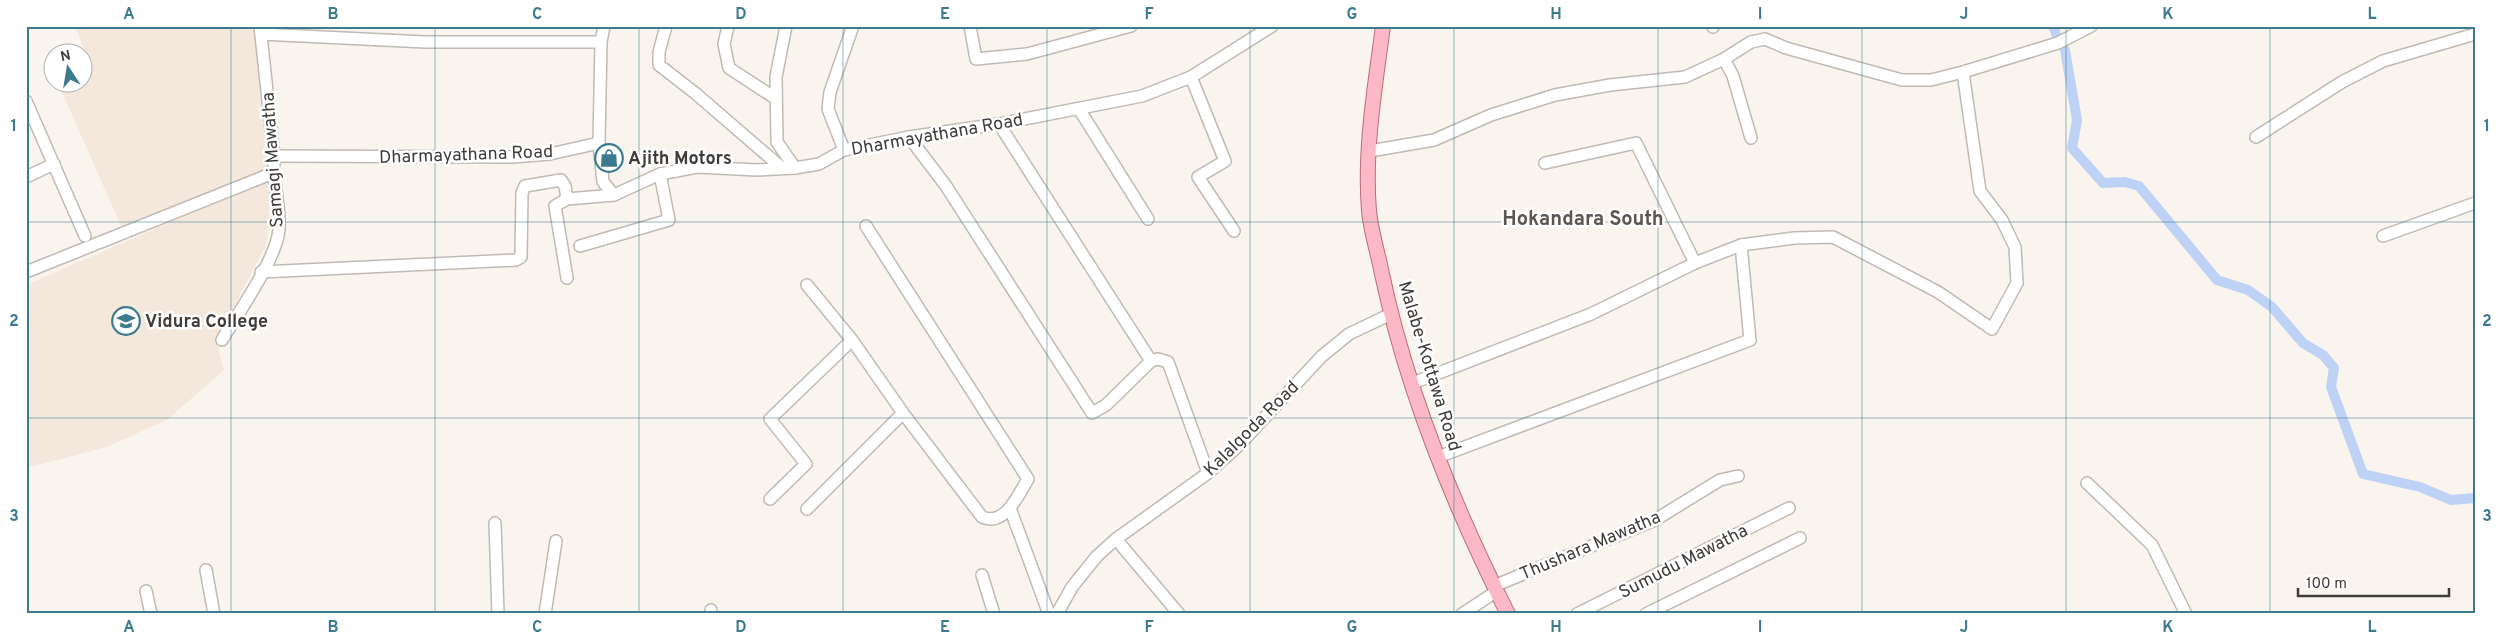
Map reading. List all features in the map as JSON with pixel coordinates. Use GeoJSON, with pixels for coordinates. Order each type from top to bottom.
{"type":"FeatureCollection","features":[{"type":"Feature","properties":{"kind":"main road","name":"Malabe-Kottawa Road"},"geometry":{"type":"LineString","coordinates":[[1383,26],[1375,83],[1370,151],[1370,212],[1391,314],[1438,457],[1508,614]]}},
{"type":"Feature","properties":{"kind":"street"},"geometry":{"type":"LineString","coordinates":[[604,26],[601,42],[599,144],[602,182],[614,195]]}},
{"type":"Feature","properties":{"kind":"street"},"geometry":{"type":"LineString","coordinates":[[666,26],[659,52],[659,65],[695,93],[782,168]]}},
{"type":"Feature","properties":{"kind":"street"},"geometry":{"type":"LineString","coordinates":[[728,26],[724,44],[729,68],[775,98]]}},
{"type":"Feature","properties":{"kind":"street"},"geometry":{"type":"LineString","coordinates":[[786,26],[776,77],[777,142],[795,168]]}},
{"type":"Feature","properties":{"kind":"street"},"geometry":{"type":"LineString","coordinates":[[844,150],[828,109],[830,92],[853,26]]}},
{"type":"Feature","properties":{"kind":"street"},"geometry":{"type":"LineString","coordinates":[[970,26],[976,59],[1027,54],[1132,26]]}},
{"type":"Feature","properties":{"kind":"street","name":"Dharmayathana Road"},"geometry":{"type":"LineString","coordinates":[[567,199],[614,195],[660,174],[697,167],[757,170],[795,168],[819,164],[844,150],[909,137],[999,124],[1142,96],[1191,77],[1272,26]]}},
{"type":"Feature","properties":{"kind":"street"},"geometry":{"type":"LineString","coordinates":[[1370,151],[1434,140],[1490,115],[1555,95],[1610,85],[1685,77],[1724,59],[1751,42],[1765,39],[1786,48],[1902,80],[1931,80],[2058,43],[2091,26]]}},
{"type":"Feature","properties":{"kind":"street"},"geometry":{"type":"LineString","coordinates":[[261,30],[425,42],[601,42]]}},
{"type":"Feature","properties":{"kind":"street","name":"Samagi Mawatha"},"geometry":{"type":"LineString","coordinates":[[222,340],[262,272],[274,248],[279,230],[273,173],[274,156],[261,30]]}},
{"type":"Feature","properties":{"kind":"street"},"geometry":{"type":"LineString","coordinates":[[2256,137],[2342,82],[2383,61],[2475,34]]}},
{"type":"Feature","properties":{"kind":"street"},"geometry":{"type":"LineString","coordinates":[[1724,59],[1733,76],[1751,138]]}},
{"type":"Feature","properties":{"kind":"street"},"geometry":{"type":"LineString","coordinates":[[1413,383],[1591,314],[1695,263],[1741,246],[1794,238],[1833,237],[1938,292],[1992,329],[2017,283],[2016,247],[2002,220],[1980,191],[1963,72]]}},
{"type":"Feature","properties":{"kind":"street"},"geometry":{"type":"LineString","coordinates":[[1191,77],[1225,161],[1198,177],[1234,231]]}},
{"type":"Feature","properties":{"kind":"street"},"geometry":{"type":"LineString","coordinates":[[26,101],[85,236]]}},
{"type":"Feature","properties":{"kind":"street"},"geometry":{"type":"LineString","coordinates":[[1079,109],[1148,219]]}},
{"type":"Feature","properties":{"kind":"street"},"geometry":{"type":"LineString","coordinates":[[999,124],[1150,362]]}},
{"type":"Feature","properties":{"kind":"street"},"geometry":{"type":"LineString","coordinates":[[909,137],[946,186],[1092,413],[1106,405],[1150,362],[1158,359],[1168,362],[1208,473]]}},
{"type":"Feature","properties":{"kind":"street"},"geometry":{"type":"LineString","coordinates":[[1545,163],[1636,143],[1695,263]]}},
{"type":"Feature","properties":{"kind":"street","name":"Dharmayathana Road"},"geometry":{"type":"LineString","coordinates":[[274,156],[512,157],[550,154],[599,144]]}},
{"type":"Feature","properties":{"kind":"street"},"geometry":{"type":"LineString","coordinates":[[26,177],[54,164]]}},
{"type":"Feature","properties":{"kind":"street"},"geometry":{"type":"LineString","coordinates":[[26,272],[273,173]]}},
{"type":"Feature","properties":{"kind":"street"},"geometry":{"type":"LineString","coordinates":[[580,246],[669,220],[660,174]]}},
{"type":"Feature","properties":{"kind":"street"},"geometry":{"type":"LineString","coordinates":[[262,272],[516,260],[521,257],[522,193],[525,186],[561,180],[565,186],[567,199],[555,206],[567,278]]}},
{"type":"Feature","properties":{"kind":"street"},"geometry":{"type":"LineString","coordinates":[[2383,236],[2475,203]]}},
{"type":"Feature","properties":{"kind":"street"},"geometry":{"type":"LineString","coordinates":[[808,285],[852,340],[903,413],[982,517],[990,520],[997,518],[1010,508],[1028,479],[866,226]]}},
{"type":"Feature","properties":{"kind":"street"},"geometry":{"type":"LineString","coordinates":[[1438,457],[1750,340],[1741,246]]}},
{"type":"Feature","properties":{"kind":"street","name":"Kalalgoda Road"},"geometry":{"type":"LineString","coordinates":[[1057,614],[1072,587],[1096,556],[1116,539],[1208,473],[1240,445],[1322,356],[1350,334],[1391,314]]}},
{"type":"Feature","properties":{"kind":"street"},"geometry":{"type":"LineString","coordinates":[[770,499],[806,464],[770,419],[852,340]]}},
{"type":"Feature","properties":{"kind":"street"},"geometry":{"type":"LineString","coordinates":[[807,509],[903,413]]}},
{"type":"Feature","properties":{"kind":"street","name":"Thushara Mawatha"},"geometry":{"type":"LineString","coordinates":[[1462,614],[1496,588],[1655,520],[1720,480],[1738,476]]}},
{"type":"Feature","properties":{"kind":"street"},"geometry":{"type":"LineString","coordinates":[[2087,483],[2152,545],[2186,614]]}},
{"type":"Feature","properties":{"kind":"street"},"geometry":{"type":"LineString","coordinates":[[1010,508],[1049,614]]}},
{"type":"Feature","properties":{"kind":"street","name":"Sumudu Mawatha"},"geometry":{"type":"LineString","coordinates":[[1577,614],[1789,508]]}},
{"type":"Feature","properties":{"kind":"street"},"geometry":{"type":"LineString","coordinates":[[495,523],[498,614]]}},
{"type":"Feature","properties":{"kind":"street"},"geometry":{"type":"LineString","coordinates":[[1646,614],[1800,538]]}},
{"type":"Feature","properties":{"kind":"street"},"geometry":{"type":"LineString","coordinates":[[1116,539],[1179,614]]}},
{"type":"Feature","properties":{"kind":"street"},"geometry":{"type":"LineString","coordinates":[[545,614],[556,541]]}},
{"type":"Feature","properties":{"kind":"street"},"geometry":{"type":"LineString","coordinates":[[206,570],[214,614]]}},
{"type":"Feature","properties":{"kind":"street"},"geometry":{"type":"LineString","coordinates":[[982,575],[994,614]]}},
{"type":"Feature","properties":{"kind":"street"},"geometry":{"type":"LineString","coordinates":[[146,591],[151,614]]}},
{"type":"Feature","properties":{"kind":"shaded area"},"geometry":{"type":"Polygon","coordinates":[[[75,26],[257,26],[269,156],[267,169],[122,228],[62,92],[92,92],[92,42],[81,42],[75,26]]]}},
{"type":"Feature","properties":{"kind":"shaded area","name":"Vidura College"},"geometry":{"type":"Polygon","coordinates":[[[269,179],[274,210],[265,247],[216,341],[224,370],[168,419],[107,447],[26,468],[26,285],[269,179]]]}},
{"type":"Feature","properties":{"kind":"waterway"},"geometry":{"type":"LineString","coordinates":[[2053,26],[2057,36]]}},
{"type":"Feature","properties":{"kind":"waterway"},"geometry":{"type":"LineString","coordinates":[[2065,50],[2077,120],[2072,148],[2103,183],[2125,182],[2139,186],[2217,280],[2248,290],[2272,307],[2303,343],[2323,355],[2334,368],[2331,387],[2363,474],[2420,487],[2451,500],[2475,498]]}},
{"type":"Feature","properties":{"kind":"place","name":"Ajith Motors"},"geometry":{"type":"Point","coordinates":[609,158]}},
{"type":"Feature","properties":{"kind":"place","name":"Vidura College"},"geometry":{"type":"Point","coordinates":[126,321]}},
{"type":"Feature","properties":{"kind":"district","name":"Hokandara South"},"geometry":{"type":"Point","coordinates":[1583,218]}}]}
